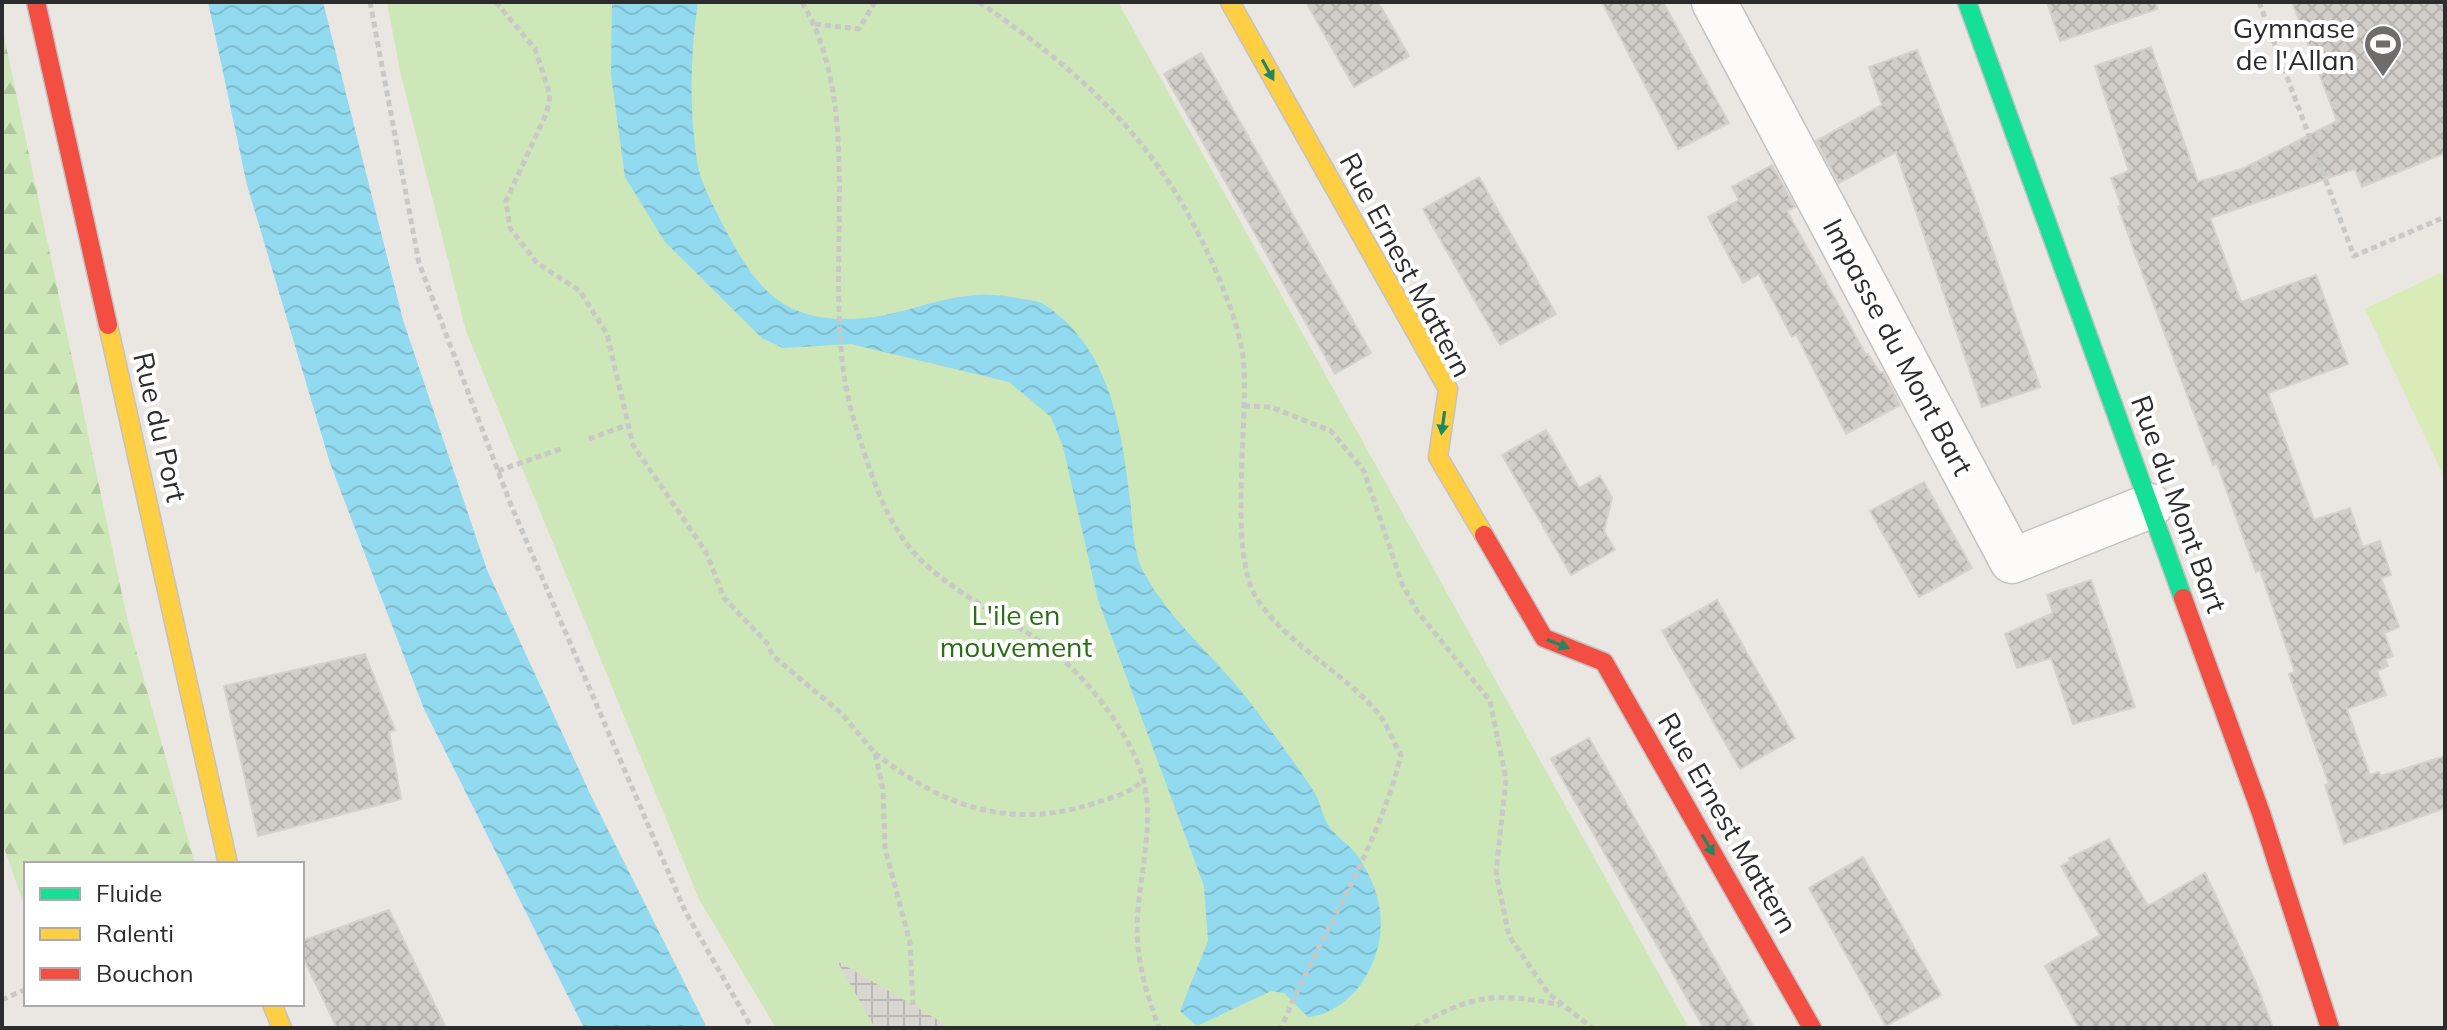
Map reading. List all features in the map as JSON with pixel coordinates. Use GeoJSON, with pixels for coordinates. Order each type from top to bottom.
{"type":"FeatureCollection","features":[{"type":"Feature","properties":{"kind":"street","name":"Rue du Port"},"geometry":{"type":"LineString","coordinates":[[36,2],[228,862]]}},
{"type":"Feature","properties":{"kind":"street","name":"Rue Ernest Mattern"},"geometry":{"type":"LineString","coordinates":[[1230,2],[1448,389],[1438,457],[1544,638],[1604,662],[1812,1028]]}},
{"type":"Feature","properties":{"kind":"street","name":"Impasse du Mont Bart"},"geometry":{"type":"LineString","coordinates":[[1714,2],[2012,561],[2150,506]]}},
{"type":"Feature","properties":{"kind":"street","name":"Rue du Mont Bart"},"geometry":{"type":"LineString","coordinates":[[1967,2],[2261,813],[2330,1028]]}},
{"type":"Feature","properties":{"kind":"street"},"geometry":{"type":"LineString","coordinates":[[273,1006],[282,1028]]}},
{"type":"Feature","properties":{"kind":"path"},"geometry":{"type":"LineString","coordinates":[[370,2],[419,263],[498,471],[685,911],[752,1028]]}},
{"type":"Feature","properties":{"kind":"path"},"geometry":{"type":"LineString","coordinates":[[496,2],[535,49],[550,95],[547,112],[506,201],[510,228],[537,263],[580,291],[607,334],[633,445],[706,552],[724,598],[767,643],[773,656],[841,713],[875,753],[906,778],[942,798],[995,812],[1030,815],[1066,811],[1106,800],[1142,780]]}},
{"type":"Feature","properties":{"kind":"path"},"geometry":{"type":"LineString","coordinates":[[802,2],[815,24],[835,95],[841,345],[854,419],[882,503],[922,561],[976,604],[1032,635],[1101,697],[1137,762],[1150,809],[1138,947],[1159,1028]]}},
{"type":"Feature","properties":{"kind":"path"},"geometry":{"type":"LineString","coordinates":[[815,24],[859,29],[875,2]]}},
{"type":"Feature","properties":{"kind":"path"},"geometry":{"type":"LineString","coordinates":[[979,2],[1063,62],[1096,91],[1163,171],[1204,243],[1231,306],[1243,363],[1242,525],[1250,586],[1272,616],[1307,652],[1380,716],[1401,755],[1390,797],[1362,863],[1281,1028]]}},
{"type":"Feature","properties":{"kind":"path"},"geometry":{"type":"LineString","coordinates":[[2259,2],[2354,256],[2445,217]]}},
{"type":"Feature","properties":{"kind":"path"},"geometry":{"type":"LineString","coordinates":[[1244,406],[1271,407],[1331,431],[1350,451],[1375,497],[1398,572],[1417,611],[1490,701],[1506,779],[1496,872],[1502,916],[1509,936],[1535,977],[1592,1028]]}},
{"type":"Feature","properties":{"kind":"path"},"geometry":{"type":"LineString","coordinates":[[589,439],[627,425]]}},
{"type":"Feature","properties":{"kind":"path"},"geometry":{"type":"LineString","coordinates":[[498,471],[563,448]]}},
{"type":"Feature","properties":{"kind":"path"},"geometry":{"type":"LineString","coordinates":[[875,753],[883,789],[885,848],[910,943],[913,1005]]}},
{"type":"Feature","properties":{"kind":"path"},"geometry":{"type":"LineString","coordinates":[[2,1000],[24,990]]}},
{"type":"Feature","properties":{"kind":"path"},"geometry":{"type":"LineString","coordinates":[[1415,1028],[1456,1007],[1493,996],[1523,996],[1565,1006]]}},
{"type":"Feature","properties":{"kind":"green space","name":"L'ile en mouvement"},"geometry":{"type":"Polygon","coordinates":[[[387,2],[1118,2],[1689,1028],[776,1028],[699,899],[466,331],[400,71],[387,2]]]}},
{"type":"Feature","properties":{"kind":"green space"},"geometry":{"type":"Polygon","coordinates":[[[2,27],[127,618],[194,862],[24,862],[24,904],[2,842],[2,27]]]}},
{"type":"Feature","properties":{"kind":"green space"},"geometry":{"type":"Polygon","coordinates":[[[2445,271],[2445,479],[2365,309],[2445,271]]]}},
{"type":"Feature","properties":{"kind":"shaded area"},"geometry":{"type":"Polygon","coordinates":[[[837,961],[913,1005],[951,1028],[875,1028],[837,961]]]}},
{"type":"Feature","properties":{"kind":"water"},"geometry":{"type":"Polygon","coordinates":[[[208,2],[323,2],[403,320],[487,570],[592,798],[707,1028],[584,1028],[424,709],[330,463],[247,185],[208,2]]]}},
{"type":"Feature","properties":{"kind":"water"},"geometry":{"type":"Polygon","coordinates":[[[612,2],[698,2],[692,82],[694,142],[699,170],[711,201],[744,262],[768,292],[783,303],[800,312],[845,319],[868,318],[970,296],[1017,298],[1045,305],[1067,323],[1085,344],[1099,367],[1117,418],[1135,544],[1143,571],[1179,623],[1236,685],[1274,734],[1313,790],[1328,825],[1357,855],[1373,885],[1380,915],[1378,947],[1365,978],[1341,1004],[1325,1013],[1308,1017],[1284,993],[1271,991],[1197,1026],[1180,1011],[1208,941],[1204,886],[1098,600],[1063,447],[1051,417],[1009,382],[851,344],[783,348],[762,338],[665,242],[625,177],[611,75],[612,2]]]}},
{"type":"Feature","properties":{"kind":"building"},"geometry":{"type":"Polygon","coordinates":[[[1306,2],[1378,2],[1409,56],[1354,87],[1306,2]]]}},
{"type":"Feature","properties":{"kind":"building"},"geometry":{"type":"Polygon","coordinates":[[[1602,2],[1663,2],[1729,123],[1678,149],[1602,2]]]}},
{"type":"Feature","properties":{"kind":"building"},"geometry":{"type":"Polygon","coordinates":[[[2047,2],[2156,2],[2157,9],[2060,41],[2047,2]]]}},
{"type":"Feature","properties":{"kind":"building"},"geometry":{"type":"Polygon","coordinates":[[[2292,2],[2445,2],[2445,153],[2362,187],[2355,169],[2210,218],[2241,302],[2316,275],[2348,364],[2268,393],[2314,520],[2350,508],[2363,547],[2380,541],[2391,575],[2381,578],[2399,627],[2384,633],[2393,656],[2385,659],[2388,666],[2377,671],[2386,695],[2347,709],[2370,775],[2379,772],[2381,776],[2445,756],[2445,808],[2344,844],[2325,785],[2329,784],[2289,674],[2295,672],[2260,570],[2256,572],[2217,464],[2213,465],[2118,207],[2121,205],[2111,178],[2129,171],[2095,66],[2151,47],[2198,182],[2242,169],[2337,121],[2292,2]]]}},
{"type":"Feature","properties":{"kind":"building"},"geometry":{"type":"Polygon","coordinates":[[[1917,50],[1974,196],[2040,387],[1982,407],[1896,152],[1839,183],[1816,141],[1882,105],[1869,67],[1917,50]]]}},
{"type":"Feature","properties":{"kind":"building"},"geometry":{"type":"Polygon","coordinates":[[[1201,53],[1371,353],[1335,374],[1164,74],[1201,53]]]}},
{"type":"Feature","properties":{"kind":"building"},"geometry":{"type":"Polygon","coordinates":[[[1772,165],[1795,207],[1787,211],[1866,355],[1880,373],[1883,372],[1900,405],[1846,434],[1796,334],[1792,337],[1759,274],[1743,283],[1708,217],[1739,200],[1732,187],[1772,165]]]}},
{"type":"Feature","properties":{"kind":"building"},"geometry":{"type":"Polygon","coordinates":[[[1479,177],[1556,314],[1500,345],[1423,209],[1479,177]]]}},
{"type":"Feature","properties":{"kind":"building"},"geometry":{"type":"Polygon","coordinates":[[[1546,430],[1579,488],[1600,476],[1612,498],[1604,531],[1615,550],[1571,575],[1502,455],[1546,430]]]}},
{"type":"Feature","properties":{"kind":"building"},"geometry":{"type":"Polygon","coordinates":[[[1924,482],[1972,568],[1919,597],[1870,511],[1924,482]]]}},
{"type":"Feature","properties":{"kind":"building"},"geometry":{"type":"Polygon","coordinates":[[[2091,580],[2135,707],[2073,724],[2051,658],[2017,668],[2005,634],[2053,613],[2047,595],[2091,580]]]}},
{"type":"Feature","properties":{"kind":"building"},"geometry":{"type":"Polygon","coordinates":[[[1717,600],[1795,738],[1740,769],[1662,631],[1717,600]]]}},
{"type":"Feature","properties":{"kind":"building"},"geometry":{"type":"Polygon","coordinates":[[[365,654],[395,730],[389,732],[401,799],[258,836],[224,686],[365,654]]]}},
{"type":"Feature","properties":{"kind":"building"},"geometry":{"type":"Polygon","coordinates":[[[1589,738],[1754,1028],[1704,1028],[1551,759],[1589,738]]]}},
{"type":"Feature","properties":{"kind":"building"},"geometry":{"type":"Polygon","coordinates":[[[2109,839],[2148,906],[2205,873],[2256,983],[2273,1028],[2079,1028],[2045,966],[2100,935],[2061,866],[2070,861],[2069,858],[2109,839]]]}},
{"type":"Feature","properties":{"kind":"building"},"geometry":{"type":"Polygon","coordinates":[[[1863,857],[1941,995],[1886,1026],[1809,888],[1863,857]]]}},
{"type":"Feature","properties":{"kind":"building"},"geometry":{"type":"Polygon","coordinates":[[[389,910],[446,1028],[337,1028],[304,959],[304,940],[389,910]]]}},
{"type":"Feature","properties":{"kind":"traffic: fast"},"geometry":{"type":"LineString","coordinates":[[1967,2],[2183,598]]}},
{"type":"Feature","properties":{"kind":"traffic: slow"},"geometry":{"type":"LineString","coordinates":[[1230,2],[1448,389],[1438,457],[1484,535]]}},
{"type":"Feature","properties":{"kind":"traffic: slow"},"geometry":{"type":"LineString","coordinates":[[108,325],[228,862]]}},
{"type":"Feature","properties":{"kind":"traffic: slow"},"geometry":{"type":"LineString","coordinates":[[273,1006],[282,1028]]}},
{"type":"Feature","properties":{"kind":"traffic: jam"},"geometry":{"type":"LineString","coordinates":[[36,2],[108,325]]}},
{"type":"Feature","properties":{"kind":"traffic: jam"},"geometry":{"type":"LineString","coordinates":[[1484,535],[1544,638],[1604,662],[1812,1028]]}},
{"type":"Feature","properties":{"kind":"traffic: jam"},"geometry":{"type":"LineString","coordinates":[[2183,598],[2261,813],[2330,1028]]}},
{"type":"Feature","properties":{"kind":"place","name":"Gymnase de l'Allan"},"geometry":{"type":"Point","coordinates":[2383,78]}}]}
